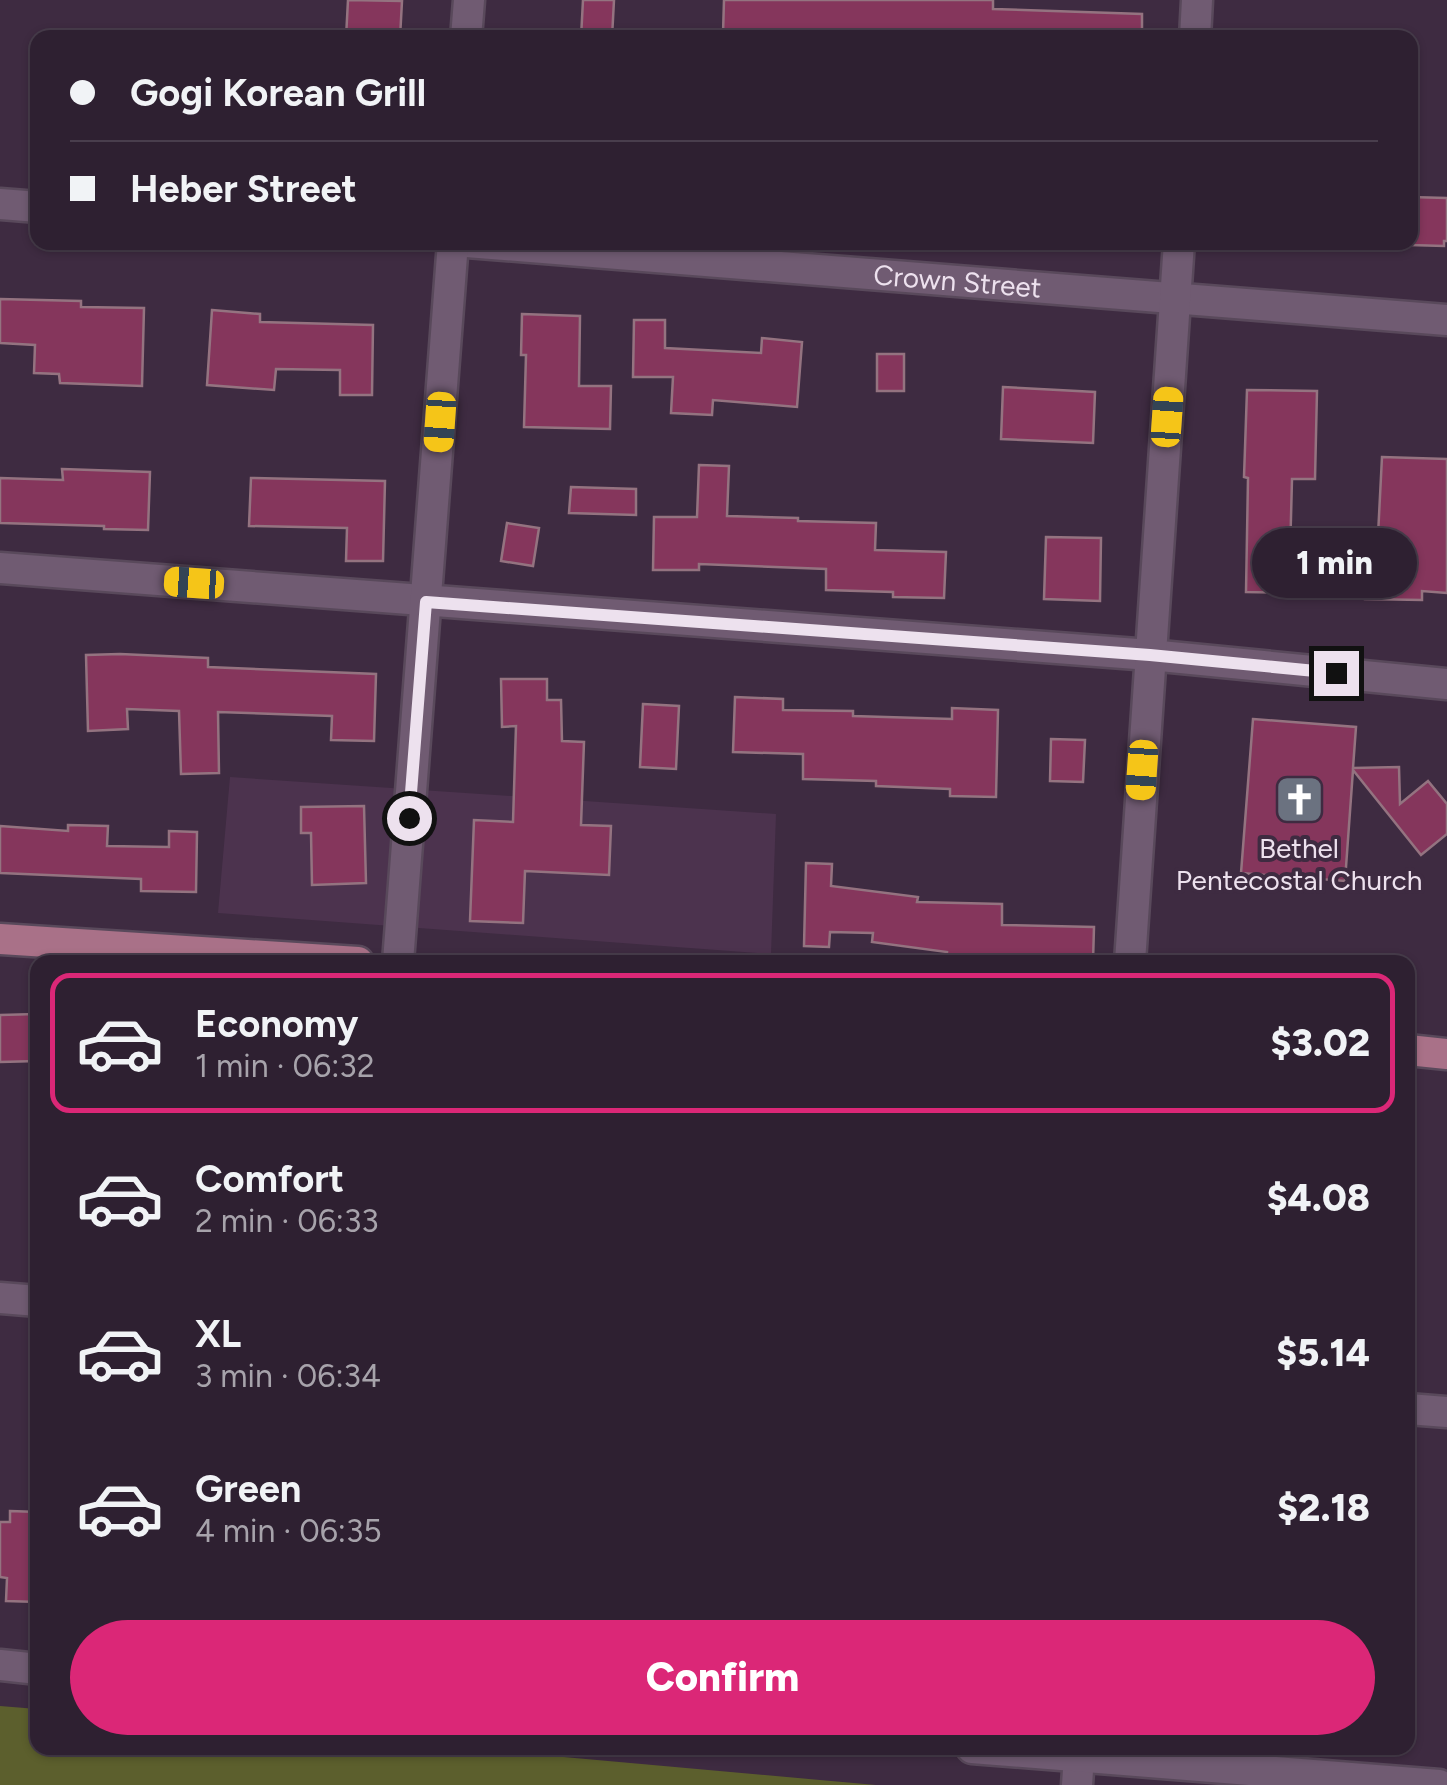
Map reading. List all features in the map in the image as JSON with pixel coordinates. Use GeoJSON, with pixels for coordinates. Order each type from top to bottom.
{"type":"FeatureCollection","features":[{"type":"Feature","properties":{"kind":"main road"},"geometry":{"type":"LineString","coordinates":[[0,939],[249,955]]}},
{"type":"Feature","properties":{"kind":"main road"},"geometry":{"type":"LineString","coordinates":[[1415,1051],[1447,1054]]}},
{"type":"Feature","properties":{"kind":"street"},"geometry":{"type":"LineString","coordinates":[[466,30],[468,0]]}},
{"type":"Feature","properties":{"kind":"street"},"geometry":{"type":"LineString","coordinates":[[1196,30],[1198,0]]}},
{"type":"Feature","properties":{"kind":"street"},"geometry":{"type":"LineString","coordinates":[[0,204],[30,206]]}},
{"type":"Feature","properties":{"kind":"street"},"geometry":{"type":"LineString","coordinates":[[399,955],[452,250]]}},
{"type":"Feature","properties":{"kind":"street","name":"Crown Street"},"geometry":{"type":"LineString","coordinates":[[569,250],[1447,320]]}},
{"type":"Feature","properties":{"kind":"street"},"geometry":{"type":"LineString","coordinates":[[1130,955],[1179,250]]}},
{"type":"Feature","properties":{"kind":"street"},"geometry":{"type":"LineString","coordinates":[[0,568],[1150,655],[1447,684]]}},
{"type":"Feature","properties":{"kind":"street"},"geometry":{"type":"LineString","coordinates":[[0,1298],[30,1300]]}},
{"type":"Feature","properties":{"kind":"street"},"geometry":{"type":"LineString","coordinates":[[1415,1410],[1447,1412]]}},
{"type":"Feature","properties":{"kind":"street"},"geometry":{"type":"LineString","coordinates":[[0,1665],[30,1667]]}},
{"type":"Feature","properties":{"kind":"street"},"geometry":{"type":"LineString","coordinates":[[1021,1755],[1078,1763],[1439,1785]]}},
{"type":"Feature","properties":{"kind":"shaded area"},"geometry":{"type":"Polygon","coordinates":[[[230,777],[776,814],[771,954],[218,913],[230,777]]]}},
{"type":"Feature","properties":{"kind":"green space"},"geometry":{"type":"Polygon","coordinates":[[[0,1706],[30,1708],[30,1755],[540,1755],[876,1785],[0,1785],[0,1706]]]}},
{"type":"Feature","properties":{"kind":"building"},"geometry":{"type":"Polygon","coordinates":[[[348,0],[402,1],[400,30],[346,30],[348,0]]]}},
{"type":"Feature","properties":{"kind":"building"},"geometry":{"type":"Polygon","coordinates":[[[583,0],[614,0],[612,30],[581,30],[583,0]]]}},
{"type":"Feature","properties":{"kind":"building"},"geometry":{"type":"Polygon","coordinates":[[[724,0],[993,0],[993,9],[1142,14],[1142,30],[723,30],[724,0]]]}},
{"type":"Feature","properties":{"kind":"building"},"geometry":{"type":"Polygon","coordinates":[[[1418,197],[1447,198],[1444,246],[1418,245],[1418,197]]]}},
{"type":"Feature","properties":{"kind":"building"},"geometry":{"type":"Polygon","coordinates":[[[0,299],[81,301],[81,307],[144,308],[142,386],[60,383],[59,374],[34,373],[35,345],[0,343],[0,299]]]}},
{"type":"Feature","properties":{"kind":"building"},"geometry":{"type":"Polygon","coordinates":[[[212,310],[260,314],[260,322],[373,325],[372,395],[340,395],[340,370],[276,369],[274,390],[207,385],[212,310]]]}},
{"type":"Feature","properties":{"kind":"building"},"geometry":{"type":"Polygon","coordinates":[[[522,314],[580,316],[579,386],[611,386],[610,429],[524,427],[526,355],[521,355],[522,314]]]}},
{"type":"Feature","properties":{"kind":"building"},"geometry":{"type":"Polygon","coordinates":[[[634,320],[665,320],[665,348],[761,353],[762,338],[802,342],[797,407],[713,400],[712,415],[671,413],[673,377],[633,377],[634,320]]]}},
{"type":"Feature","properties":{"kind":"building"},"geometry":{"type":"Polygon","coordinates":[[[877,354],[904,354],[904,391],[877,391],[877,354]]]}},
{"type":"Feature","properties":{"kind":"building"},"geometry":{"type":"Polygon","coordinates":[[[1003,387],[1095,392],[1093,443],[1001,439],[1003,387]]]}},
{"type":"Feature","properties":{"kind":"building"},"geometry":{"type":"Polygon","coordinates":[[[1247,390],[1317,391],[1315,479],[1292,479],[1289,593],[1246,592],[1247,390]]]}},
{"type":"Feature","properties":{"kind":"building"},"geometry":{"type":"Polygon","coordinates":[[[1382,457],[1447,459],[1447,593],[1422,591],[1422,600],[1365,599],[1366,555],[1377,555],[1382,457]]]}},
{"type":"Feature","properties":{"kind":"building"},"geometry":{"type":"Polygon","coordinates":[[[699,465],[729,466],[727,516],[876,523],[875,550],[946,552],[944,598],[826,590],[826,569],[699,564],[699,570],[653,570],[654,517],[697,517],[699,465]]]}},
{"type":"Feature","properties":{"kind":"building"},"geometry":{"type":"Polygon","coordinates":[[[62,469],[150,472],[148,530],[0,523],[0,478],[63,480],[62,469]]]}},
{"type":"Feature","properties":{"kind":"building"},"geometry":{"type":"Polygon","coordinates":[[[251,478],[385,481],[383,561],[346,561],[347,528],[249,526],[251,478]]]}},
{"type":"Feature","properties":{"kind":"building"},"geometry":{"type":"Polygon","coordinates":[[[571,487],[636,489],[636,515],[569,513],[571,487]]]}},
{"type":"Feature","properties":{"kind":"building"},"geometry":{"type":"Polygon","coordinates":[[[507,523],[539,528],[533,566],[501,561],[507,523]]]}},
{"type":"Feature","properties":{"kind":"building"},"geometry":{"type":"Polygon","coordinates":[[[1046,537],[1101,538],[1100,601],[1044,599],[1046,537]]]}},
{"type":"Feature","properties":{"kind":"building"},"geometry":{"type":"Polygon","coordinates":[[[86,655],[208,658],[208,667],[376,674],[374,741],[331,740],[332,716],[218,712],[219,773],[181,774],[179,711],[127,709],[128,729],[88,731],[86,655]]]}},
{"type":"Feature","properties":{"kind":"building"},"geometry":{"type":"Polygon","coordinates":[[[501,679],[547,679],[547,700],[561,700],[562,741],[584,742],[581,825],[611,826],[609,875],[525,871],[523,923],[470,921],[474,820],[513,822],[516,726],[502,727],[501,679]]]}},
{"type":"Feature","properties":{"kind":"building"},"geometry":{"type":"Polygon","coordinates":[[[735,697],[783,699],[783,710],[853,711],[853,716],[952,719],[952,708],[998,710],[996,797],[950,796],[950,789],[876,786],[876,781],[803,779],[803,754],[733,752],[735,697]]]}},
{"type":"Feature","properties":{"kind":"building"},"geometry":{"type":"Polygon","coordinates":[[[643,704],[679,706],[676,769],[640,767],[643,704]]]}},
{"type":"Feature","properties":{"kind":"building","name":"Bethel Pentecostal Church"},"geometry":{"type":"Polygon","coordinates":[[[1253,719],[1356,727],[1353,768],[1399,767],[1400,804],[1428,781],[1447,804],[1447,834],[1421,855],[1353,770],[1345,881],[1241,873],[1253,719]]]}},
{"type":"Feature","properties":{"kind":"building"},"geometry":{"type":"Polygon","coordinates":[[[1051,739],[1085,740],[1083,782],[1050,781],[1051,739]]]}},
{"type":"Feature","properties":{"kind":"building"},"geometry":{"type":"Polygon","coordinates":[[[364,806],[366,883],[312,885],[311,833],[301,833],[301,807],[364,806]]]}},
{"type":"Feature","properties":{"kind":"building"},"geometry":{"type":"Polygon","coordinates":[[[68,825],[108,826],[107,846],[169,847],[169,831],[197,832],[196,892],[141,891],[141,879],[0,873],[0,826],[68,831],[68,825]]]}},
{"type":"Feature","properties":{"kind":"building"},"geometry":{"type":"Polygon","coordinates":[[[806,863],[832,864],[831,886],[918,897],[917,902],[1002,904],[1002,925],[1094,927],[1093,955],[947,955],[947,952],[872,942],[873,933],[830,932],[829,947],[804,946],[806,863]]]}},
{"type":"Feature","properties":{"kind":"building"},"geometry":{"type":"Polygon","coordinates":[[[30,1014],[30,1061],[0,1062],[0,1015],[30,1014]]]}},
{"type":"Feature","properties":{"kind":"building"},"geometry":{"type":"Polygon","coordinates":[[[10,1511],[30,1512],[30,1602],[6,1601],[7,1578],[0,1577],[0,1522],[10,1522],[10,1511]]]}},
{"type":"Feature","properties":{"kind":"place","name":"Bethel Pentecostal Church"},"geometry":{"type":"Point","coordinates":[1299,800]}},
{"type":"Feature","properties":{"kind":"route"},"geometry":{"type":"LineString","coordinates":[[409,818],[426,602],[1150,655],[1336,673]]}}]}
